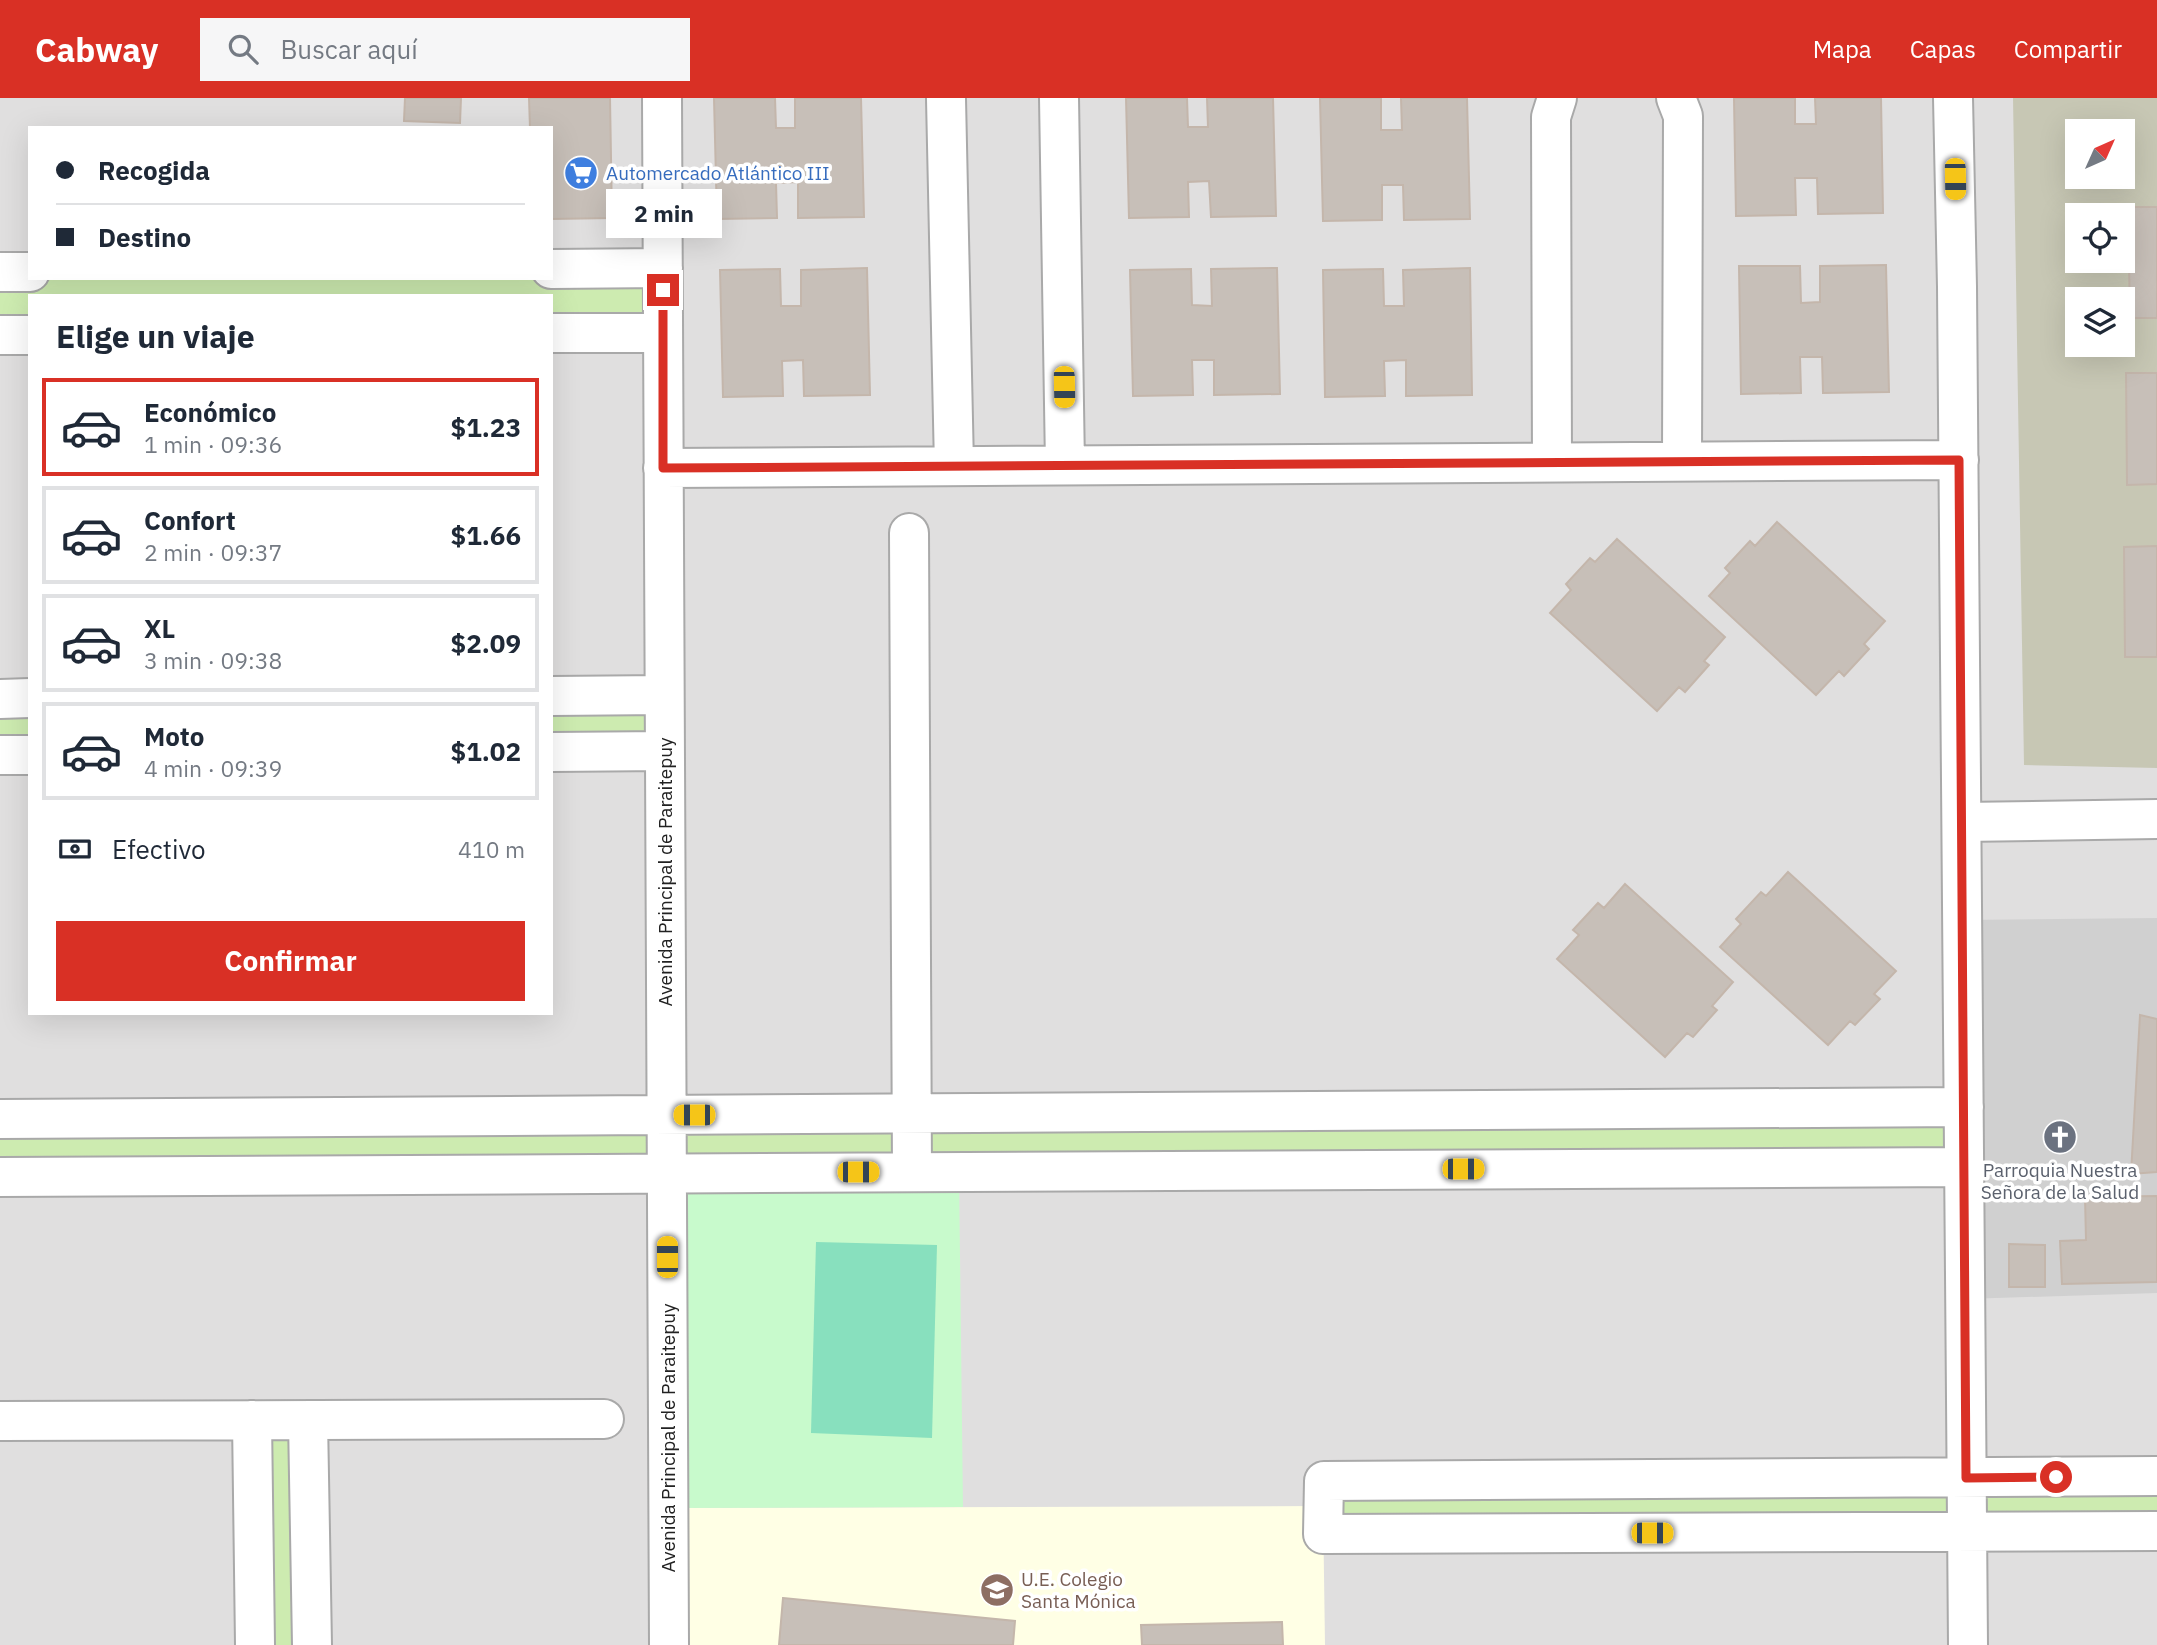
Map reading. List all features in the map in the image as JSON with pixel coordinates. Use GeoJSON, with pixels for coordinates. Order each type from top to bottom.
{"type":"FeatureCollection","features":[{"type":"Feature","properties":{"kind":"street","name":"Avenida Principal de Paraitepuy"},"geometry":{"type":"LineString","coordinates":[[662,98],[669,1645]]}},
{"type":"Feature","properties":{"kind":"street"},"geometry":{"type":"LineString","coordinates":[[1059,98],[1065,465]]}},
{"type":"Feature","properties":{"kind":"street"},"geometry":{"type":"LineString","coordinates":[[1552,462],[1551,117],[1557,98]]}},
{"type":"Feature","properties":{"kind":"street"},"geometry":{"type":"LineString","coordinates":[[1676,98],[1683,116],[1682,461]]}},
{"type":"Feature","properties":{"kind":"street"},"geometry":{"type":"LineString","coordinates":[[1953,98],[1959,460],[1968,1645]]}},
{"type":"Feature","properties":{"kind":"street"},"geometry":{"type":"LineString","coordinates":[[946,99],[954,466]]}},
{"type":"Feature","properties":{"kind":"street"},"geometry":{"type":"LineString","coordinates":[[553,269],[663,268]]}},
{"type":"Feature","properties":{"kind":"street"},"geometry":{"type":"LineString","coordinates":[[0,272],[28,272]]}},
{"type":"Feature","properties":{"kind":"street"},"geometry":{"type":"LineString","coordinates":[[553,334],[663,333]]}},
{"type":"Feature","properties":{"kind":"street"},"geometry":{"type":"LineString","coordinates":[[0,335],[28,335]]}},
{"type":"Feature","properties":{"kind":"street"},"geometry":{"type":"LineString","coordinates":[[663,468],[1959,460]]}},
{"type":"Feature","properties":{"kind":"street"},"geometry":{"type":"LineString","coordinates":[[909,533],[912,1172]]}},
{"type":"Feature","properties":{"kind":"street"},"geometry":{"type":"LineString","coordinates":[[553,696],[664,695]]}},
{"type":"Feature","properties":{"kind":"street"},"geometry":{"type":"LineString","coordinates":[[0,698],[28,698]]}},
{"type":"Feature","properties":{"kind":"street"},"geometry":{"type":"LineString","coordinates":[[553,752],[664,751]]}},
{"type":"Feature","properties":{"kind":"street"},"geometry":{"type":"LineString","coordinates":[[0,755],[28,755]]}},
{"type":"Feature","properties":{"kind":"street"},"geometry":{"type":"LineString","coordinates":[[1962,822],[2157,819]]}},
{"type":"Feature","properties":{"kind":"street"},"geometry":{"type":"LineString","coordinates":[[1964,1107],[17,1119],[18,1177],[1964,1167]]}},
{"type":"Feature","properties":{"kind":"street"},"geometry":{"type":"LineString","coordinates":[[1321,1111],[1324,1170]]}},
{"type":"Feature","properties":{"kind":"street"},"geometry":{"type":"LineString","coordinates":[[0,1421],[604,1419]]}},
{"type":"Feature","properties":{"kind":"street"},"geometry":{"type":"LineString","coordinates":[[252,1420],[255,1645]]}},
{"type":"Feature","properties":{"kind":"street"},"geometry":{"type":"LineString","coordinates":[[308,1420],[312,1645]]}},
{"type":"Feature","properties":{"kind":"street"},"geometry":{"type":"LineString","coordinates":[[2157,1476],[1324,1480],[1323,1534],[2157,1531]]}},
{"type":"Feature","properties":{"kind":"shaded area"},"geometry":{"type":"Polygon","coordinates":[[[0,98],[2157,98],[2157,1645],[0,1645],[0,98]]]}},
{"type":"Feature","properties":{"kind":"shaded area"},"geometry":{"type":"Polygon","coordinates":[[[2013,98],[2157,98],[2157,768],[2024,765],[2013,98]]]}},
{"type":"Feature","properties":{"kind":"shaded area","name":"Parroquia Nuestra Señora de la Salud"},"geometry":{"type":"Polygon","coordinates":[[[2157,918],[2157,1293],[1965,1299],[1963,920],[2157,918]]]}},
{"type":"Feature","properties":{"kind":"shaded area","name":"U.E. Colegio Santa Mónica"},"geometry":{"type":"Polygon","coordinates":[[[1323,1506],[1325,1645],[669,1645],[669,1508],[1323,1506]]]}},
{"type":"Feature","properties":{"kind":"green space"},"geometry":{"type":"Polygon","coordinates":[[[663,268],[663,333],[553,333],[553,294],[28,294],[28,335],[0,335],[0,272],[28,278],[28,280],[553,280],[553,278],[663,268]]]}},
{"type":"Feature","properties":{"kind":"green space"},"geometry":{"type":"Polygon","coordinates":[[[664,695],[664,751],[553,752],[553,696],[664,695]]]}},
{"type":"Feature","properties":{"kind":"green space"},"geometry":{"type":"Polygon","coordinates":[[[28,698],[28,755],[0,755],[0,699],[28,698]]]}},
{"type":"Feature","properties":{"kind":"green space"},"geometry":{"type":"Polygon","coordinates":[[[1964,1107],[1964,1167],[0,1177],[0,1119],[1964,1107]]]}},
{"type":"Feature","properties":{"kind":"green space"},"geometry":{"type":"Polygon","coordinates":[[[959,1172],[963,1507],[669,1508],[666,1173],[959,1172]]]}},
{"type":"Feature","properties":{"kind":"green space"},"geometry":{"type":"Polygon","coordinates":[[[816,1242],[937,1245],[932,1438],[811,1433],[816,1242]]]}},
{"type":"Feature","properties":{"kind":"green space"},"geometry":{"type":"Polygon","coordinates":[[[252,1420],[308,1420],[312,1645],[255,1645],[252,1420]]]}},
{"type":"Feature","properties":{"kind":"green space"},"geometry":{"type":"Polygon","coordinates":[[[2157,1476],[2157,1531],[1323,1534],[1324,1481],[2157,1476]]]}},
{"type":"Feature","properties":{"kind":"building"},"geometry":{"type":"Polygon","coordinates":[[[405,98],[461,98],[460,123],[404,121],[405,98]]]}},
{"type":"Feature","properties":{"kind":"building","name":"Automercado Atlántico III"},"geometry":{"type":"Polygon","coordinates":[[[529,98],[610,98],[612,218],[553,219],[553,126],[530,126],[529,98]]]}},
{"type":"Feature","properties":{"kind":"building"},"geometry":{"type":"Polygon","coordinates":[[[714,98],[775,98],[776,128],[795,128],[795,98],[861,98],[864,217],[798,218],[798,182],[776,183],[777,218],[717,219],[714,98]]]}},
{"type":"Feature","properties":{"kind":"building"},"geometry":{"type":"Polygon","coordinates":[[[1126,98],[1187,98],[1188,127],[1208,127],[1207,98],[1273,98],[1276,216],[1211,217],[1209,181],[1188,182],[1189,217],[1129,218],[1126,98]]]}},
{"type":"Feature","properties":{"kind":"building"},"geometry":{"type":"Polygon","coordinates":[[[1320,98],[1381,98],[1381,130],[1402,130],[1401,98],[1467,98],[1470,219],[1404,220],[1403,185],[1382,185],[1382,220],[1323,221],[1320,98]]]}},
{"type":"Feature","properties":{"kind":"building"},"geometry":{"type":"Polygon","coordinates":[[[1734,98],[1795,98],[1795,124],[1816,124],[1815,98],[1881,98],[1883,213],[1818,214],[1817,178],[1795,178],[1796,215],[1736,216],[1734,98]]]}},
{"type":"Feature","properties":{"kind":"building"},"geometry":{"type":"Polygon","coordinates":[[[2135,207],[2157,207],[2157,318],[2135,318],[2135,287],[2129,287],[2129,273],[2135,273],[2135,207]]]}},
{"type":"Feature","properties":{"kind":"building"},"geometry":{"type":"Polygon","coordinates":[[[1886,265],[1889,392],[1823,393],[1822,357],[1800,357],[1801,393],[1741,394],[1739,266],[1800,266],[1801,303],[1820,302],[1820,266],[1886,265]]]}},
{"type":"Feature","properties":{"kind":"building"},"geometry":{"type":"Polygon","coordinates":[[[867,268],[870,395],[804,396],[803,360],[782,361],[783,396],[723,397],[720,270],[780,269],[781,306],[801,306],[801,270],[867,268]]]}},
{"type":"Feature","properties":{"kind":"building"},"geometry":{"type":"Polygon","coordinates":[[[1277,268],[1280,394],[1214,395],[1214,360],[1192,360],[1193,395],[1133,396],[1130,270],[1191,269],[1192,305],[1212,306],[1211,269],[1277,268]]]}},
{"type":"Feature","properties":{"kind":"building"},"geometry":{"type":"Polygon","coordinates":[[[1470,268],[1472,395],[1406,396],[1406,360],[1384,361],[1385,396],[1325,397],[1323,270],[1383,269],[1384,306],[1404,306],[1403,270],[1470,268]]]}},
{"type":"Feature","properties":{"kind":"building"},"geometry":{"type":"Polygon","coordinates":[[[2126,373],[2157,373],[2157,484],[2127,485],[2126,373]]]}},
{"type":"Feature","properties":{"kind":"building"},"geometry":{"type":"Polygon","coordinates":[[[1777,522],[1885,621],[1864,644],[1869,649],[1844,676],[1839,671],[1816,695],[1709,596],[1730,573],[1725,568],[1750,541],[1755,546],[1777,522]]]}},
{"type":"Feature","properties":{"kind":"building"},"geometry":{"type":"Polygon","coordinates":[[[1617,539],[1725,637],[1704,661],[1709,665],[1685,692],[1679,687],[1657,711],[1550,613],[1571,590],[1566,584],[1590,558],[1595,562],[1617,539]]]}},
{"type":"Feature","properties":{"kind":"building"},"geometry":{"type":"Polygon","coordinates":[[[2157,546],[2157,657],[2125,657],[2124,547],[2157,546]]]}},
{"type":"Feature","properties":{"kind":"building"},"geometry":{"type":"Polygon","coordinates":[[[1788,872],[1896,971],[1874,994],[1880,999],[1855,1025],[1850,1021],[1828,1045],[1720,947],[1741,924],[1736,919],[1761,892],[1766,896],[1788,872]]]}},
{"type":"Feature","properties":{"kind":"building"},"geometry":{"type":"Polygon","coordinates":[[[1625,884],[1733,982],[1712,1006],[1717,1010],[1693,1037],[1687,1033],[1665,1057],[1557,959],[1579,935],[1573,930],[1598,903],[1604,908],[1625,884]]]}},
{"type":"Feature","properties":{"kind":"building"},"geometry":{"type":"Polygon","coordinates":[[[2140,1015],[2157,1019],[2157,1172],[2131,1174],[2140,1015]]]}},
{"type":"Feature","properties":{"kind":"building"},"geometry":{"type":"Polygon","coordinates":[[[2157,1196],[2157,1282],[2062,1284],[2060,1241],[2086,1240],[2085,1197],[2157,1196]]]}},
{"type":"Feature","properties":{"kind":"building"},"geometry":{"type":"Polygon","coordinates":[[[2009,1244],[2045,1245],[2045,1287],[2009,1287],[2009,1244]]]}},
{"type":"Feature","properties":{"kind":"building"},"geometry":{"type":"Polygon","coordinates":[[[783,1598],[1015,1621],[1013,1645],[779,1645],[783,1598]]]}},
{"type":"Feature","properties":{"kind":"building"},"geometry":{"type":"Polygon","coordinates":[[[1282,1622],[1283,1645],[1142,1645],[1141,1625],[1282,1622]]]}},
{"type":"Feature","properties":{"kind":"place","name":"Automercado Atlántico III"},"geometry":{"type":"Point","coordinates":[581,173]}},
{"type":"Feature","properties":{"kind":"place","name":"Parroquia Nuestra Señora de la Salud"},"geometry":{"type":"Point","coordinates":[2060,1137]}},
{"type":"Feature","properties":{"kind":"place","name":"U.E. Colegio Santa Mónica"},"geometry":{"type":"Point","coordinates":[997,1590]}},
{"type":"Feature","properties":{"kind":"route"},"geometry":{"type":"LineString","coordinates":[[663,290],[663,468],[1959,460],[1966,1478],[2056,1477]]}}]}
